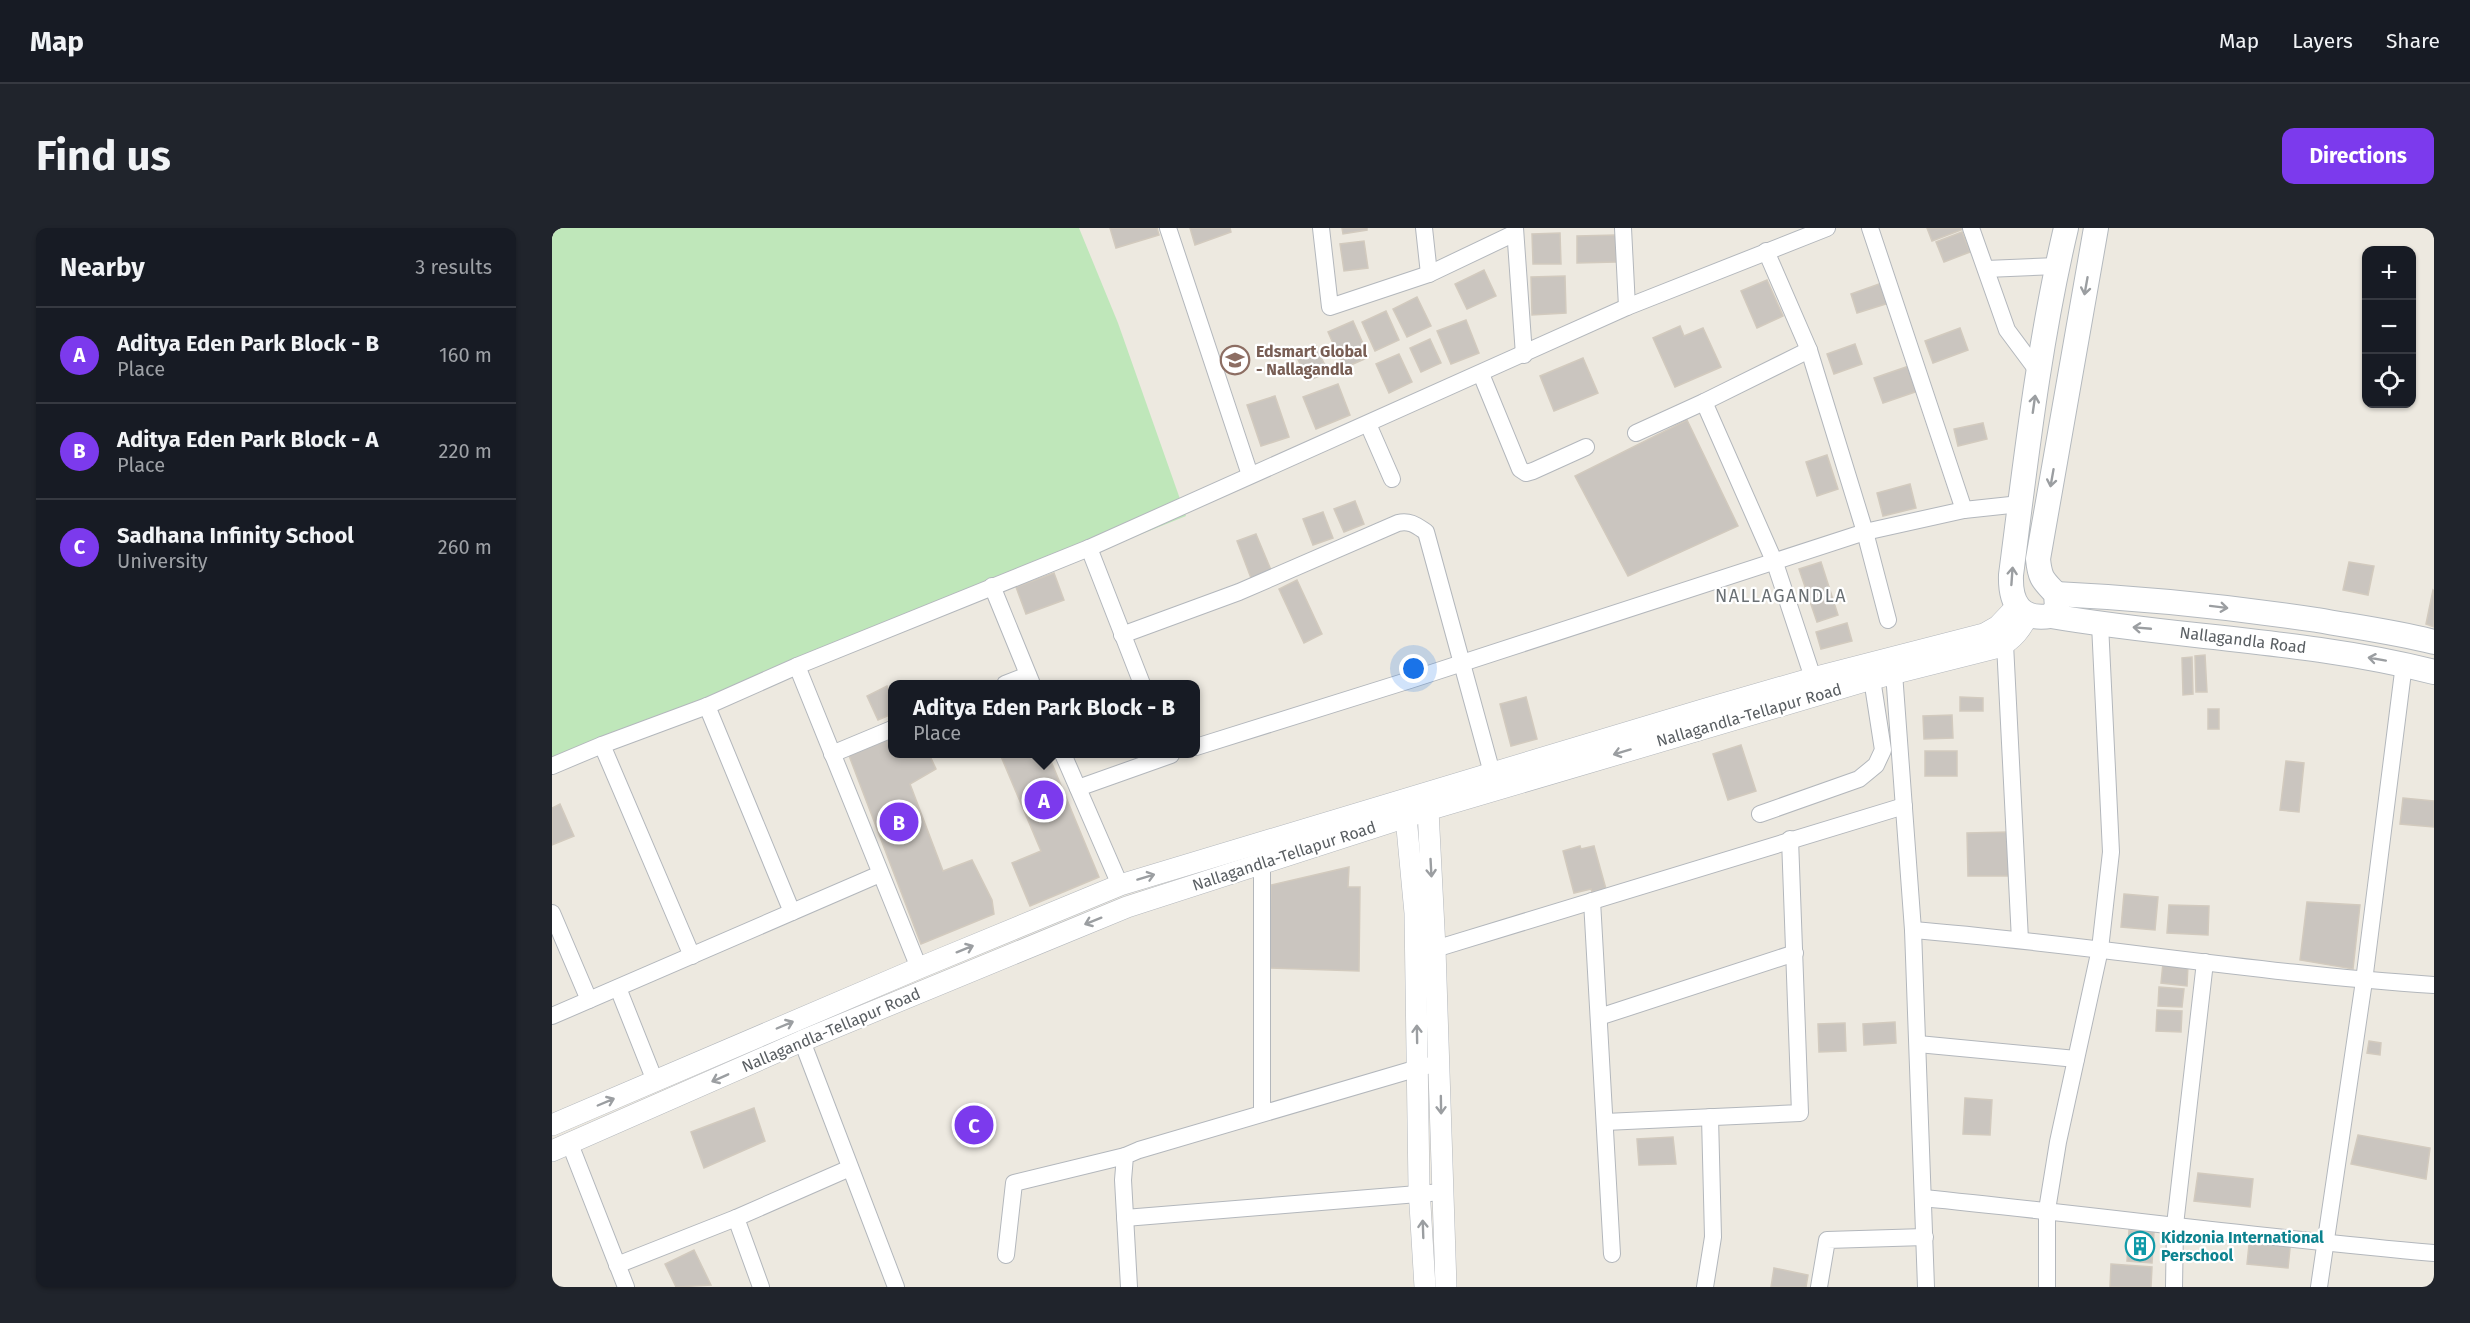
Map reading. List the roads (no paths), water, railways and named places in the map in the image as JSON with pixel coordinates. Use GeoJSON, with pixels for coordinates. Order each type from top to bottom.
{"type":"FeatureCollection","features":[{"type":"Feature","properties":{"kind":"main road"},"geometry":{"type":"LineString","coordinates":[[2066,228],[2057,266],[2039,373],[2011,576],[2012,597],[2038,607],[2043,582],[2038,559],[2096,228]]}},
{"type":"Feature","properties":{"kind":"main road","name":"Nallagandla Road"},"geometry":{"type":"LineString","coordinates":[[2038,607],[2185,603],[2284,615],[2406,634],[2434,642]]}},
{"type":"Feature","properties":{"kind":"main road","name":"Nallagandla Road"},"geometry":{"type":"LineString","coordinates":[[2038,607],[2100,624],[2298,645],[2404,664],[2434,672]]}},
{"type":"Feature","properties":{"kind":"street"},"geometry":{"type":"LineString","coordinates":[[1168,228],[1250,476]]}},
{"type":"Feature","properties":{"kind":"street"},"geometry":{"type":"LineString","coordinates":[[1320,228],[1330,307],[1429,274],[1515,231],[1524,355]]}},
{"type":"Feature","properties":{"kind":"street"},"geometry":{"type":"LineString","coordinates":[[1424,228],[1429,274]]}},
{"type":"Feature","properties":{"kind":"street"},"geometry":{"type":"LineString","coordinates":[[1623,228],[1627,307]]}},
{"type":"Feature","properties":{"kind":"street"},"geometry":{"type":"LineString","coordinates":[[552,766],[707,706],[798,666],[1089,548],[1627,307],[1827,228]]}},
{"type":"Feature","properties":{"kind":"street"},"geometry":{"type":"LineString","coordinates":[[1870,228],[1964,510]]}},
{"type":"Feature","properties":{"kind":"street"},"geometry":{"type":"LineString","coordinates":[[1971,228],[2007,330],[2039,373]]}},
{"type":"Feature","properties":{"kind":"street"},"geometry":{"type":"LineString","coordinates":[[1766,251],[1809,350],[1865,532],[1888,620]]}},
{"type":"Feature","properties":{"kind":"street"},"geometry":{"type":"LineString","coordinates":[[1986,269],[2057,266]]}},
{"type":"Feature","properties":{"kind":"street"},"geometry":{"type":"LineString","coordinates":[[1636,433],[1809,350]]}},
{"type":"Feature","properties":{"kind":"street"},"geometry":{"type":"LineString","coordinates":[[1481,374],[1520,469],[1526,473],[1533,471],[1586,447]]}},
{"type":"Feature","properties":{"kind":"street"},"geometry":{"type":"LineString","coordinates":[[1704,402],[1775,563],[1813,678]]}},
{"type":"Feature","properties":{"kind":"street"},"geometry":{"type":"LineString","coordinates":[[1368,424],[1392,479]]}},
{"type":"Feature","properties":{"kind":"street"},"geometry":{"type":"LineString","coordinates":[[1200,746],[1775,563],[1865,532],[1964,510],[2020,504]]}},
{"type":"Feature","properties":{"kind":"street"},"geometry":{"type":"LineString","coordinates":[[1122,635],[1239,592],[1404,521],[1413,523],[1426,532],[1492,773]]}},
{"type":"Feature","properties":{"kind":"street"},"geometry":{"type":"LineString","coordinates":[[1089,548],[1140,680]]}},
{"type":"Feature","properties":{"kind":"street"},"geometry":{"type":"LineString","coordinates":[[992,586],[1030,680]]}},
{"type":"Feature","properties":{"kind":"street"},"geometry":{"type":"LineString","coordinates":[[2020,940],[2005,644],[2019,632],[2038,607]]}},
{"type":"Feature","properties":{"kind":"street","name":"Nallagandla-Tellapur Road"},"geometry":{"type":"LineString","coordinates":[[561,1148],[802,1041],[1127,907],[1705,718],[1813,678],[1983,634],[2038,607]]}},
{"type":"Feature","properties":{"kind":"street"},"geometry":{"type":"LineString","coordinates":[[2047,1287],[2047,1210],[2058,1142],[2100,949],[2111,852],[2100,624]]}},
{"type":"Feature","properties":{"kind":"street","name":"Nallagandla-Tellapur Road"},"geometry":{"type":"LineString","coordinates":[[552,1125],[1120,885],[1492,773],[2005,644]]}},
{"type":"Feature","properties":{"kind":"street"},"geometry":{"type":"LineString","coordinates":[[2319,1287],[2364,981],[2404,664]]}},
{"type":"Feature","properties":{"kind":"street"},"geometry":{"type":"LineString","coordinates":[[798,666],[919,968]]}},
{"type":"Feature","properties":{"kind":"street"},"geometry":{"type":"LineString","coordinates":[[1894,673],[1913,930],[1926,1287]]}},
{"type":"Feature","properties":{"kind":"street"},"geometry":{"type":"LineString","coordinates":[[1760,814],[1859,779],[1876,765],[1882,750],[1872,679]]}},
{"type":"Feature","properties":{"kind":"street"},"geometry":{"type":"LineString","coordinates":[[707,706],[792,912]]}},
{"type":"Feature","properties":{"kind":"street"},"geometry":{"type":"LineString","coordinates":[[832,753],[888,731]]}},
{"type":"Feature","properties":{"kind":"street"},"geometry":{"type":"LineString","coordinates":[[602,745],[692,956]]}},
{"type":"Feature","properties":{"kind":"street"},"geometry":{"type":"LineString","coordinates":[[1065,758],[1120,885]]}},
{"type":"Feature","properties":{"kind":"street"},"geometry":{"type":"LineString","coordinates":[[1078,788],[1161,758]]}},
{"type":"Feature","properties":{"kind":"street"},"geometry":{"type":"LineString","coordinates":[[1435,949],[1904,806]]}},
{"type":"Feature","properties":{"kind":"street"},"geometry":{"type":"LineString","coordinates":[[1428,810],[1440,1063],[1446,1287]]}},
{"type":"Feature","properties":{"kind":"street"},"geometry":{"type":"LineString","coordinates":[[1406,817],[1415,913],[1425,1287]]}},
{"type":"Feature","properties":{"kind":"street"},"geometry":{"type":"LineString","coordinates":[[1605,1122],[1800,1113],[1790,839]]}},
{"type":"Feature","properties":{"kind":"street"},"geometry":{"type":"LineString","coordinates":[[1262,863],[1262,1113]]}},
{"type":"Feature","properties":{"kind":"street"},"geometry":{"type":"LineString","coordinates":[[552,1016],[880,874]]}},
{"type":"Feature","properties":{"kind":"street"},"geometry":{"type":"LineString","coordinates":[[1592,901],[1612,1254]]}},
{"type":"Feature","properties":{"kind":"street"},"geometry":{"type":"LineString","coordinates":[[552,913],[589,1000]]}},
{"type":"Feature","properties":{"kind":"street"},"geometry":{"type":"LineString","coordinates":[[1913,930],[2100,949],[2364,981],[2434,985]]}},
{"type":"Feature","properties":{"kind":"street"},"geometry":{"type":"LineString","coordinates":[[1599,1017],[1795,953]]}},
{"type":"Feature","properties":{"kind":"street"},"geometry":{"type":"LineString","coordinates":[[2174,1287],[2175,1226],[2205,962]]}},
{"type":"Feature","properties":{"kind":"street"},"geometry":{"type":"LineString","coordinates":[[618,988],[655,1081]]}},
{"type":"Feature","properties":{"kind":"street"},"geometry":{"type":"LineString","coordinates":[[802,1041],[896,1287]]}},
{"type":"Feature","properties":{"kind":"street"},"geometry":{"type":"LineString","coordinates":[[1918,1044],[2076,1059]]}},
{"type":"Feature","properties":{"kind":"street"},"geometry":{"type":"LineString","coordinates":[[1006,1255],[1014,1184],[1125,1156],[1262,1113],[1440,1063]]}},
{"type":"Feature","properties":{"kind":"street"},"geometry":{"type":"LineString","coordinates":[[1705,1287],[1713,1238],[1710,1118]]}},
{"type":"Feature","properties":{"kind":"street"},"geometry":{"type":"LineString","coordinates":[[561,1148],[626,1287]]}},
{"type":"Feature","properties":{"kind":"street"},"geometry":{"type":"LineString","coordinates":[[1125,1156],[1125,1218],[1129,1287]]}},
{"type":"Feature","properties":{"kind":"street"},"geometry":{"type":"LineString","coordinates":[[617,1265],[736,1218],[850,1168]]}},
{"type":"Feature","properties":{"kind":"street"},"geometry":{"type":"LineString","coordinates":[[1125,1218],[1442,1192]]}},
{"type":"Feature","properties":{"kind":"street"},"geometry":{"type":"LineString","coordinates":[[1923,1198],[2047,1210],[2325,1244],[2434,1253]]}},
{"type":"Feature","properties":{"kind":"street"},"geometry":{"type":"LineString","coordinates":[[736,1218],[761,1287]]}},
{"type":"Feature","properties":{"kind":"street"},"geometry":{"type":"LineString","coordinates":[[1819,1287],[1827,1240],[1925,1237]]}},
{"type":"Feature","properties":{"kind":"place","name":"Edsmart Global - Nallagandla"},"geometry":{"type":"Point","coordinates":[1235,360]}},
{"type":"Feature","properties":{"kind":"place","name":"Aditya Eden Park Block - B"},"geometry":{"type":"Point","coordinates":[1044,800]}},
{"type":"Feature","properties":{"kind":"place","name":"Aditya Eden Park Block - A"},"geometry":{"type":"Point","coordinates":[899,822]}},
{"type":"Feature","properties":{"kind":"place","name":"Sadhana Infinity School"},"geometry":{"type":"Point","coordinates":[974,1125]}},
{"type":"Feature","properties":{"kind":"place","name":"Kidzonia International Perschool"},"geometry":{"type":"Point","coordinates":[2140,1246]}},
{"type":"Feature","properties":{"kind":"district","name":"NALLAGANDLA"},"geometry":{"type":"Point","coordinates":[1781,596]}}]}
